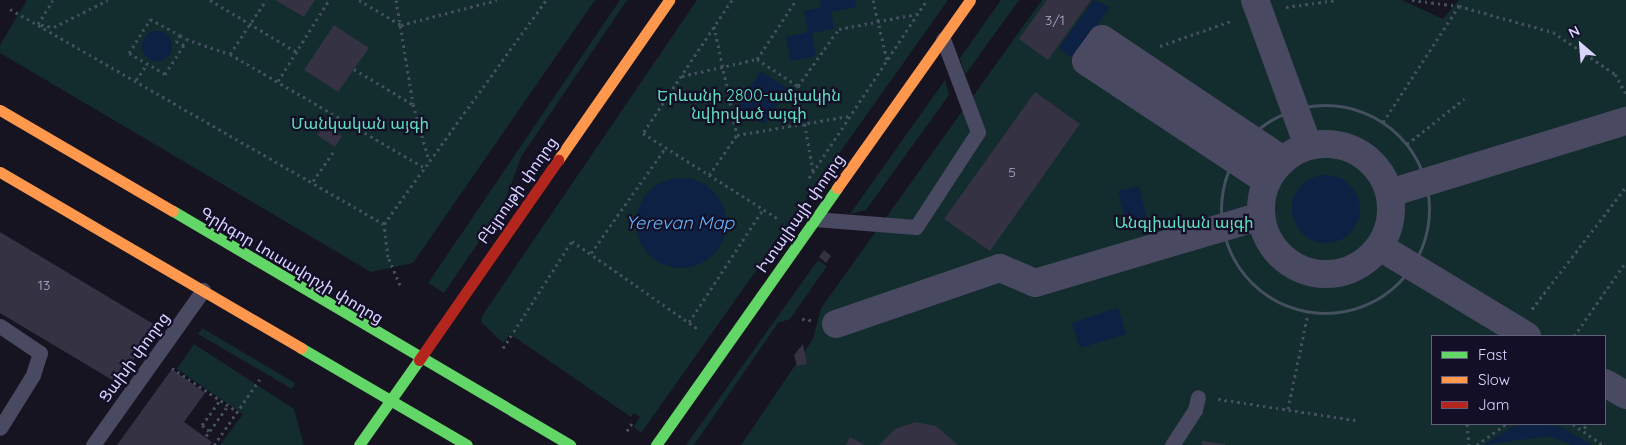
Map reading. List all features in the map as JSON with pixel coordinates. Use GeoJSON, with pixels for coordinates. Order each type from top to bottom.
{"type":"FeatureCollection","features":[{"type":"Feature","properties":{"kind":"main road","name":"Բեյրութի փողոց"},"geometry":{"type":"LineString","coordinates":[[359,445],[393,399],[669,0]]}},
{"type":"Feature","properties":{"kind":"main road","name":"Իտալիայի փողոց"},"geometry":{"type":"LineString","coordinates":[[656,445],[970,0]]}},
{"type":"Feature","properties":{"kind":"main road","name":"Գրիգոր Լուսավորչի փողոց"},"geometry":{"type":"LineString","coordinates":[[0,110],[419,360],[570,445]]}},
{"type":"Feature","properties":{"kind":"main road"},"geometry":{"type":"LineString","coordinates":[[0,172],[393,399],[467,445]]}},
{"type":"Feature","properties":{"kind":"street"},"geometry":{"type":"LineString","coordinates":[[1256,6],[1308,146]]}},
{"type":"Feature","properties":{"kind":"street"},"geometry":{"type":"LineString","coordinates":[[1102,39],[1250,137],[1275,170],[1234,159],[1086,61],[1102,39]]}},
{"type":"Feature","properties":{"kind":"street"},"geometry":{"type":"LineString","coordinates":[[1390,193],[1626,121]]}},
{"type":"Feature","properties":{"kind":"street"},"geometry":{"type":"LineString","coordinates":[[1329,143],[1349,148],[1372,163],[1390,193],[1388,230],[1380,247],[1348,271],[1308,272],[1275,251],[1261,216],[1275,170],[1308,146],[1329,143]]}},
{"type":"Feature","properties":{"kind":"street"},"geometry":{"type":"LineString","coordinates":[[836,324],[1000,268],[1034,284],[1222,230],[1261,216]]}},
{"type":"Feature","properties":{"kind":"street"},"geometry":{"type":"LineString","coordinates":[[1380,247],[1522,333]]}},
{"type":"Feature","properties":{"kind":"street"},"geometry":{"type":"LineString","coordinates":[[1606,384],[1626,395]]}},
{"type":"Feature","properties":{"kind":"lane"},"geometry":{"type":"LineString","coordinates":[[815,220],[916,227],[978,132],[943,39]]}},
{"type":"Feature","properties":{"kind":"lane","name":"Ցախի փողոց"},"geometry":{"type":"LineString","coordinates":[[93,445],[203,290]]}},
{"type":"Feature","properties":{"kind":"lane"},"geometry":{"type":"LineString","coordinates":[[0,326],[40,353],[33,375],[0,428]]}},
{"type":"Feature","properties":{"kind":"lane"},"geometry":{"type":"LineString","coordinates":[[1172,445],[1195,410],[1198,396]]}},
{"type":"Feature","properties":{"kind":"path"},"geometry":{"type":"LineString","coordinates":[[38,24],[53,0]]}},
{"type":"Feature","properties":{"kind":"path"},"geometry":{"type":"LineString","coordinates":[[38,24],[54,26],[108,0]]}},
{"type":"Feature","properties":{"kind":"path"},"geometry":{"type":"LineString","coordinates":[[210,0],[297,52]]}},
{"type":"Feature","properties":{"kind":"path"},"geometry":{"type":"LineString","coordinates":[[230,54],[266,0]]}},
{"type":"Feature","properties":{"kind":"path"},"geometry":{"type":"LineString","coordinates":[[278,81],[328,0]]}},
{"type":"Feature","properties":{"kind":"path"},"geometry":{"type":"LineString","coordinates":[[359,0],[401,26],[497,0]]}},
{"type":"Feature","properties":{"kind":"path"},"geometry":{"type":"LineString","coordinates":[[396,0],[413,104],[429,162]]}},
{"type":"Feature","properties":{"kind":"path"},"geometry":{"type":"LineString","coordinates":[[400,285],[388,257],[384,224],[546,0]]}},
{"type":"Feature","properties":{"kind":"path"},"geometry":{"type":"LineString","coordinates":[[732,0],[644,133],[779,222],[784,215]]}},
{"type":"Feature","properties":{"kind":"path"},"geometry":{"type":"LineString","coordinates":[[681,76],[758,59],[796,0]]}},
{"type":"Feature","properties":{"kind":"path"},"geometry":{"type":"LineString","coordinates":[[873,0],[887,61]]}},
{"type":"Feature","properties":{"kind":"path"},"geometry":{"type":"LineString","coordinates":[[803,186],[927,0]]}},
{"type":"Feature","properties":{"kind":"path"},"geometry":{"type":"LineString","coordinates":[[1129,57],[1256,6],[1337,0]]}},
{"type":"Feature","properties":{"kind":"path"},"geometry":{"type":"LineString","coordinates":[[1412,0],[1459,6],[1553,32],[1615,74],[1626,94]]}},
{"type":"Feature","properties":{"kind":"path"},"geometry":{"type":"LineString","coordinates":[[1383,122],[1459,6]]}},
{"type":"Feature","properties":{"kind":"path"},"geometry":{"type":"LineString","coordinates":[[10,9],[313,181],[384,224]]}},
{"type":"Feature","properties":{"kind":"path"},"geometry":{"type":"LineString","coordinates":[[798,86],[839,29],[918,14]]}},
{"type":"Feature","properties":{"kind":"path"},"geometry":{"type":"LineString","coordinates":[[180,35],[176,41],[184,45],[165,74],[129,53],[150,19],[180,35],[230,54],[425,168]]}},
{"type":"Feature","properties":{"kind":"path"},"geometry":{"type":"LineString","coordinates":[[714,26],[738,135]]}},
{"type":"Feature","properties":{"kind":"path"},"geometry":{"type":"LineString","coordinates":[[758,59],[798,86],[813,171]]}},
{"type":"Feature","properties":{"kind":"path"},"geometry":{"type":"LineString","coordinates":[[136,80],[147,64]]}},
{"type":"Feature","properties":{"kind":"path"},"geometry":{"type":"LineString","coordinates":[[354,69],[413,104]]}},
{"type":"Feature","properties":{"kind":"path"},"geometry":{"type":"LineString","coordinates":[[1407,144],[1464,99]]}},
{"type":"Feature","properties":{"kind":"path"},"geometry":{"type":"LineString","coordinates":[[1325,104],[1355,109],[1383,122],[1407,144],[1426,182],[1430,207],[1426,237],[1412,266],[1390,291],[1358,308],[1308,313],[1286,307],[1256,288],[1233,260],[1222,230],[1222,190],[1234,159],[1250,137],[1272,119],[1294,109],[1325,104]]}},
{"type":"Feature","properties":{"kind":"path"},"geometry":{"type":"LineString","coordinates":[[710,175],[738,135],[850,116]]}},
{"type":"Feature","properties":{"kind":"path"},"geometry":{"type":"LineString","coordinates":[[591,254],[666,147]]}},
{"type":"Feature","properties":{"kind":"path"},"geometry":{"type":"LineString","coordinates":[[313,181],[333,152]]}},
{"type":"Feature","properties":{"kind":"path"},"geometry":{"type":"LineString","coordinates":[[1522,333],[1626,187]]}},
{"type":"Feature","properties":{"kind":"path"},"geometry":{"type":"LineString","coordinates":[[689,322],[762,211]]}},
{"type":"Feature","properties":{"kind":"path"},"geometry":{"type":"LineString","coordinates":[[503,348],[572,240],[698,329]]}},
{"type":"Feature","properties":{"kind":"path"},"geometry":{"type":"LineString","coordinates":[[1575,335],[1626,262]]}},
{"type":"Feature","properties":{"kind":"path"},"geometry":{"type":"LineString","coordinates":[[1288,409],[1308,313]]}},
{"type":"Feature","properties":{"kind":"path"},"geometry":{"type":"LineString","coordinates":[[170,366],[238,412]]}},
{"type":"Feature","properties":{"kind":"path"},"geometry":{"type":"LineString","coordinates":[[214,445],[260,379]]}},
{"type":"Feature","properties":{"kind":"path"},"geometry":{"type":"LineString","coordinates":[[1198,396],[1356,420]]}},
{"type":"Feature","properties":{"kind":"path"},"geometry":{"type":"LineString","coordinates":[[209,431],[202,425],[220,400]]}},
{"type":"Feature","properties":{"kind":"path"},"geometry":{"type":"LineString","coordinates":[[206,436],[228,406]]}},
{"type":"Feature","properties":{"kind":"path"},"geometry":{"type":"LineString","coordinates":[[628,430],[632,423]]}},
{"type":"Feature","properties":{"kind":"path"},"geometry":{"type":"LineString","coordinates":[[1467,425],[1469,445]]}},
{"type":"Feature","properties":{"kind":"path"},"geometry":{"type":"LineString","coordinates":[[1477,445],[1505,425]]}},
{"type":"Feature","properties":{"kind":"path"},"geometry":{"type":"LineString","coordinates":[[1576,425],[1584,428],[1603,445]]}},
{"type":"Feature","properties":{"kind":"path"},"geometry":{"type":"LineString","coordinates":[[1584,428],[1587,425]]}},
{"type":"Feature","properties":{"kind":"green space","name":"Մանկական այգի"},"geometry":{"type":"Polygon","coordinates":[[[27,0],[595,0],[413,263],[371,272],[0,53],[0,45],[27,0]]]}},
{"type":"Feature","properties":{"kind":"green space"},"geometry":{"type":"Polygon","coordinates":[[[620,0],[627,0],[521,157],[503,206],[444,293],[428,283],[620,0]]]}},
{"type":"Feature","properties":{"kind":"green space","name":"Երևանի 2800-ամյակին նվիրված այգի"},"geometry":{"type":"Polygon","coordinates":[[[697,0],[948,0],[641,433],[634,427],[640,417],[634,413],[631,417],[510,334],[503,343],[481,322],[482,316],[697,0]]]}},
{"type":"Feature","properties":{"kind":"green space"},"geometry":{"type":"Polygon","coordinates":[[[1001,0],[1019,0],[965,75],[960,58],[1001,0]]]}},
{"type":"Feature","properties":{"kind":"green space","name":"Անգլիական այգի"},"geometry":{"type":"Polygon","coordinates":[[[1042,0],[1402,0],[1443,19],[1459,0],[1626,0],[1626,445],[741,445],[813,339],[821,308],[1042,0]]]}},
{"type":"Feature","properties":{"kind":"green space"},"geometry":{"type":"Polygon","coordinates":[[[945,80],[949,95],[866,210],[850,214],[945,80]]]}},
{"type":"Feature","properties":{"kind":"green space"},"geometry":{"type":"Polygon","coordinates":[[[818,260],[827,266],[790,319],[778,323],[694,445],[686,445],[818,260]]]}},
{"type":"Feature","properties":{"kind":"green space"},"geometry":{"type":"Polygon","coordinates":[[[202,328],[295,383],[292,389],[198,334],[202,328]]]}},
{"type":"Feature","properties":{"kind":"green space"},"geometry":{"type":"Polygon","coordinates":[[[194,344],[294,409],[304,445],[220,445],[243,414],[177,369],[194,344]]]}},
{"type":"Feature","properties":{"kind":"water"},"geometry":{"type":"Polygon","coordinates":[[[820,0],[855,0],[856,7],[831,12],[834,29],[812,33],[816,56],[791,61],[786,37],[808,32],[804,11],[821,7],[820,0]]]}},
{"type":"Feature","properties":{"kind":"water"},"geometry":{"type":"Polygon","coordinates":[[[1094,0],[1110,7],[1073,58],[1059,48],[1094,0]]]}},
{"type":"Feature","properties":{"kind":"water"},"geometry":{"type":"Polygon","coordinates":[[[157,31],[163,32],[171,40],[171,52],[163,60],[157,61],[151,60],[143,52],[142,46],[143,40],[151,32],[157,31]]]}},
{"type":"Feature","properties":{"kind":"water"},"geometry":{"type":"Polygon","coordinates":[[[761,71],[788,89],[764,124],[738,106],[761,71]]]}},
{"type":"Feature","properties":{"kind":"water"},"geometry":{"type":"Polygon","coordinates":[[[1326,175],[1339,178],[1350,185],[1357,196],[1360,209],[1357,222],[1350,233],[1339,240],[1326,243],[1313,240],[1302,233],[1295,222],[1292,209],[1295,196],[1302,185],[1313,178],[1326,175]]]}},
{"type":"Feature","properties":{"kind":"water","name":"Yerevan Map"},"geometry":{"type":"Polygon","coordinates":[[[681,178],[690,179],[706,186],[718,198],[725,214],[725,232],[718,248],[706,260],[690,267],[681,268],[672,267],[656,260],[644,248],[637,232],[636,223],[637,214],[644,198],[656,186],[672,179],[681,178]]]}},
{"type":"Feature","properties":{"kind":"water"},"geometry":{"type":"Polygon","coordinates":[[[1139,186],[1147,219],[1126,224],[1118,191],[1139,186]]]}},
{"type":"Feature","properties":{"kind":"water"},"geometry":{"type":"Polygon","coordinates":[[[1118,308],[1126,334],[1080,348],[1072,323],[1118,308]]]}},
{"type":"Feature","properties":{"kind":"water"},"geometry":{"type":"Polygon","coordinates":[[[1542,425],[1561,427],[1592,445],[1572,445],[1548,436],[1484,445],[1512,427],[1542,425]]]}},
{"type":"Feature","properties":{"kind":"building"},"geometry":{"type":"Polygon","coordinates":[[[275,0],[315,0],[304,17],[275,0]]]}},
{"type":"Feature","properties":{"kind":"building"},"geometry":{"type":"Polygon","coordinates":[[[1047,0],[1091,0],[1048,60],[1019,39],[1047,0]]]}},
{"type":"Feature","properties":{"kind":"building"},"geometry":{"type":"Polygon","coordinates":[[[334,25],[369,48],[338,92],[304,70],[334,25]]]}},
{"type":"Feature","properties":{"kind":"building"},"geometry":{"type":"Polygon","coordinates":[[[1035,92],[1080,124],[990,251],[944,219],[1035,92]]]}},
{"type":"Feature","properties":{"kind":"building"},"geometry":{"type":"Polygon","coordinates":[[[325,124],[342,136],[335,147],[317,135],[325,124]]]}},
{"type":"Feature","properties":{"kind":"building"},"geometry":{"type":"Polygon","coordinates":[[[0,232],[155,325],[119,384],[0,313],[0,232]]]}},
{"type":"Feature","properties":{"kind":"building"},"geometry":{"type":"Polygon","coordinates":[[[824,250],[831,256],[826,263],[819,257],[824,250]]]}},
{"type":"Feature","properties":{"kind":"building"},"geometry":{"type":"Polygon","coordinates":[[[803,344],[807,364],[797,366],[794,355],[803,344]]]}},
{"type":"Feature","properties":{"kind":"building"},"geometry":{"type":"Polygon","coordinates":[[[172,369],[205,393],[184,422],[212,442],[210,445],[117,445],[172,369]]]}},
{"type":"Feature","properties":{"kind":"building"},"geometry":{"type":"Polygon","coordinates":[[[915,422],[936,426],[958,445],[879,445],[895,429],[915,422]]]}},
{"type":"Feature","properties":{"kind":"building"},"geometry":{"type":"Polygon","coordinates":[[[850,437],[865,445],[846,445],[850,437]]]}},
{"type":"Feature","properties":{"kind":"building"},"geometry":{"type":"Polygon","coordinates":[[[1202,441],[1225,444],[1225,445],[1202,445],[1202,441]]]}},
{"type":"Feature","properties":{"kind":"traffic: fast"},"geometry":{"type":"LineString","coordinates":[[656,445],[837,188]]}},
{"type":"Feature","properties":{"kind":"traffic: fast"},"geometry":{"type":"LineString","coordinates":[[173,211],[570,445]]}},
{"type":"Feature","properties":{"kind":"traffic: fast"},"geometry":{"type":"LineString","coordinates":[[301,348],[467,445]]}},
{"type":"Feature","properties":{"kind":"traffic: fast"},"geometry":{"type":"LineString","coordinates":[[359,445],[419,360]]}},
{"type":"Feature","properties":{"kind":"traffic: slow"},"geometry":{"type":"LineString","coordinates":[[558,160],[669,0]]}},
{"type":"Feature","properties":{"kind":"traffic: slow"},"geometry":{"type":"LineString","coordinates":[[837,188],[970,0]]}},
{"type":"Feature","properties":{"kind":"traffic: slow"},"geometry":{"type":"LineString","coordinates":[[0,110],[173,211]]}},
{"type":"Feature","properties":{"kind":"traffic: slow"},"geometry":{"type":"LineString","coordinates":[[0,172],[301,348]]}},
{"type":"Feature","properties":{"kind":"traffic: jam"},"geometry":{"type":"LineString","coordinates":[[419,360],[558,160]]}}]}
